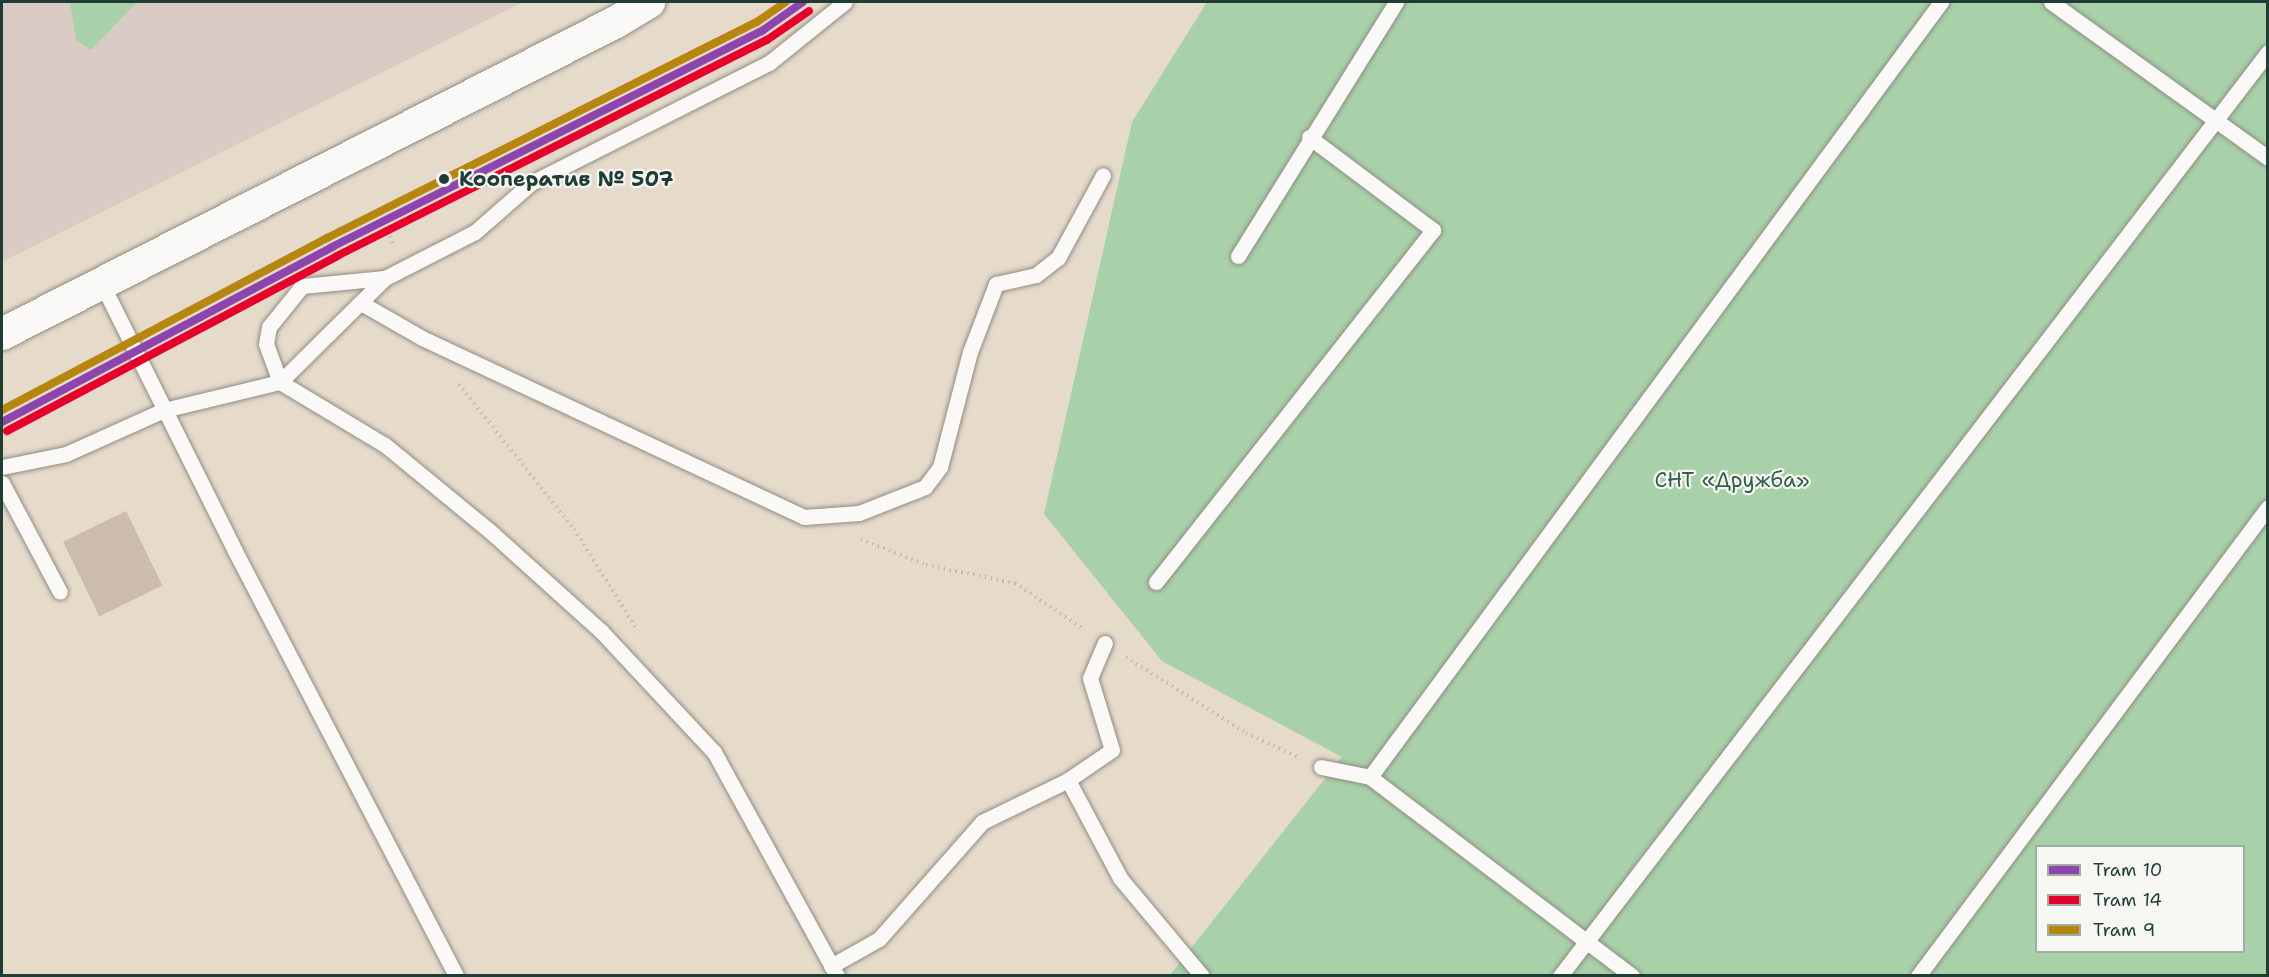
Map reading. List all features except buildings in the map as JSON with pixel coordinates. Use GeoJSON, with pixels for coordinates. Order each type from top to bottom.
{"type":"FeatureCollection","features":[{"type":"Feature","properties":{"kind":"street"},"geometry":{"type":"LineString","coordinates":[[2,334],[103,285],[616,22],[649,2]]}},
{"type":"Feature","properties":{"kind":"lane"},"geometry":{"type":"LineString","coordinates":[[2,467],[66,454],[164,410],[280,382],[385,278],[475,232],[531,183],[769,63],[845,2]]}},
{"type":"Feature","properties":{"kind":"lane"},"geometry":{"type":"LineString","coordinates":[[1238,256],[1309,136],[1396,2]]}},
{"type":"Feature","properties":{"kind":"lane"},"geometry":{"type":"LineString","coordinates":[[1370,777],[1941,2]]}},
{"type":"Feature","properties":{"kind":"lane"},"geometry":{"type":"LineString","coordinates":[[2050,2],[2268,158]]}},
{"type":"Feature","properties":{"kind":"lane"},"geometry":{"type":"LineString","coordinates":[[1560,975],[2268,52]]}},
{"type":"Feature","properties":{"kind":"lane"},"geometry":{"type":"LineString","coordinates":[[1156,582],[1433,230],[1309,136]]}},
{"type":"Feature","properties":{"kind":"lane"},"geometry":{"type":"LineString","coordinates":[[361,303],[422,338],[804,517],[859,513],[925,488],[940,467],[970,352],[996,284],[1036,275],[1058,258],[1103,176]]}},
{"type":"Feature","properties":{"kind":"lane"},"geometry":{"type":"LineString","coordinates":[[385,278],[302,286],[269,327],[266,344],[280,382],[385,445],[492,533],[601,631],[714,752],[834,971],[879,939],[982,822],[1068,780],[1112,750],[1089,678],[1105,643]]}},
{"type":"Feature","properties":{"kind":"lane"},"geometry":{"type":"LineString","coordinates":[[103,285],[164,410],[456,975]]}},
{"type":"Feature","properties":{"kind":"lane"},"geometry":{"type":"LineString","coordinates":[[2,483],[60,592]]}},
{"type":"Feature","properties":{"kind":"lane"},"geometry":{"type":"LineString","coordinates":[[1918,975],[2268,507]]}},
{"type":"Feature","properties":{"kind":"lane"},"geometry":{"type":"LineString","coordinates":[[1321,767],[1370,777],[1632,975]]}},
{"type":"Feature","properties":{"kind":"lane"},"geometry":{"type":"LineString","coordinates":[[1068,780],[1120,878],[1202,975]]}},
{"type":"Feature","properties":{"kind":"path"},"geometry":{"type":"LineString","coordinates":[[390,236],[401,270]]}},
{"type":"Feature","properties":{"kind":"path"},"geometry":{"type":"LineString","coordinates":[[422,338],[573,529],[644,640]]}},
{"type":"Feature","properties":{"kind":"path"},"geometry":{"type":"LineString","coordinates":[[859,539],[926,565],[1015,583],[1246,733],[1321,767]]}},
{"type":"Feature","properties":{"kind":"shaded area"},"geometry":{"type":"Polygon","coordinates":[[[2,2],[523,2],[2,262],[2,2]]]}},
{"type":"Feature","properties":{"kind":"green space"},"geometry":{"type":"Polygon","coordinates":[[[70,2],[137,2],[91,50],[76,40],[70,2]]]}},
{"type":"Feature","properties":{"kind":"green space","name":"СНТ «Дружба»"},"geometry":{"type":"Polygon","coordinates":[[[1207,2],[2267,2],[2267,975],[1170,975],[1342,757],[1162,661],[1044,514],[1132,122],[1207,2]]]}},
{"type":"Feature","properties":{"kind":"tram line","name":"9"},"geometry":{"type":"LineString","coordinates":[[2,410],[327,238],[757,22],[786,2]]}},
{"type":"Feature","properties":{"kind":"tram line","name":"10"},"geometry":{"type":"LineString","coordinates":[[2,422],[332,247],[762,31],[803,2]]}},
{"type":"Feature","properties":{"kind":"tram line","name":"14"},"geometry":{"type":"LineString","coordinates":[[7,431],[337,256],[767,40],[809,11]]}},
{"type":"Feature","properties":{"kind":"place","name":"Кооператив № 507"},"geometry":{"type":"Point","coordinates":[444,179]}}]}
